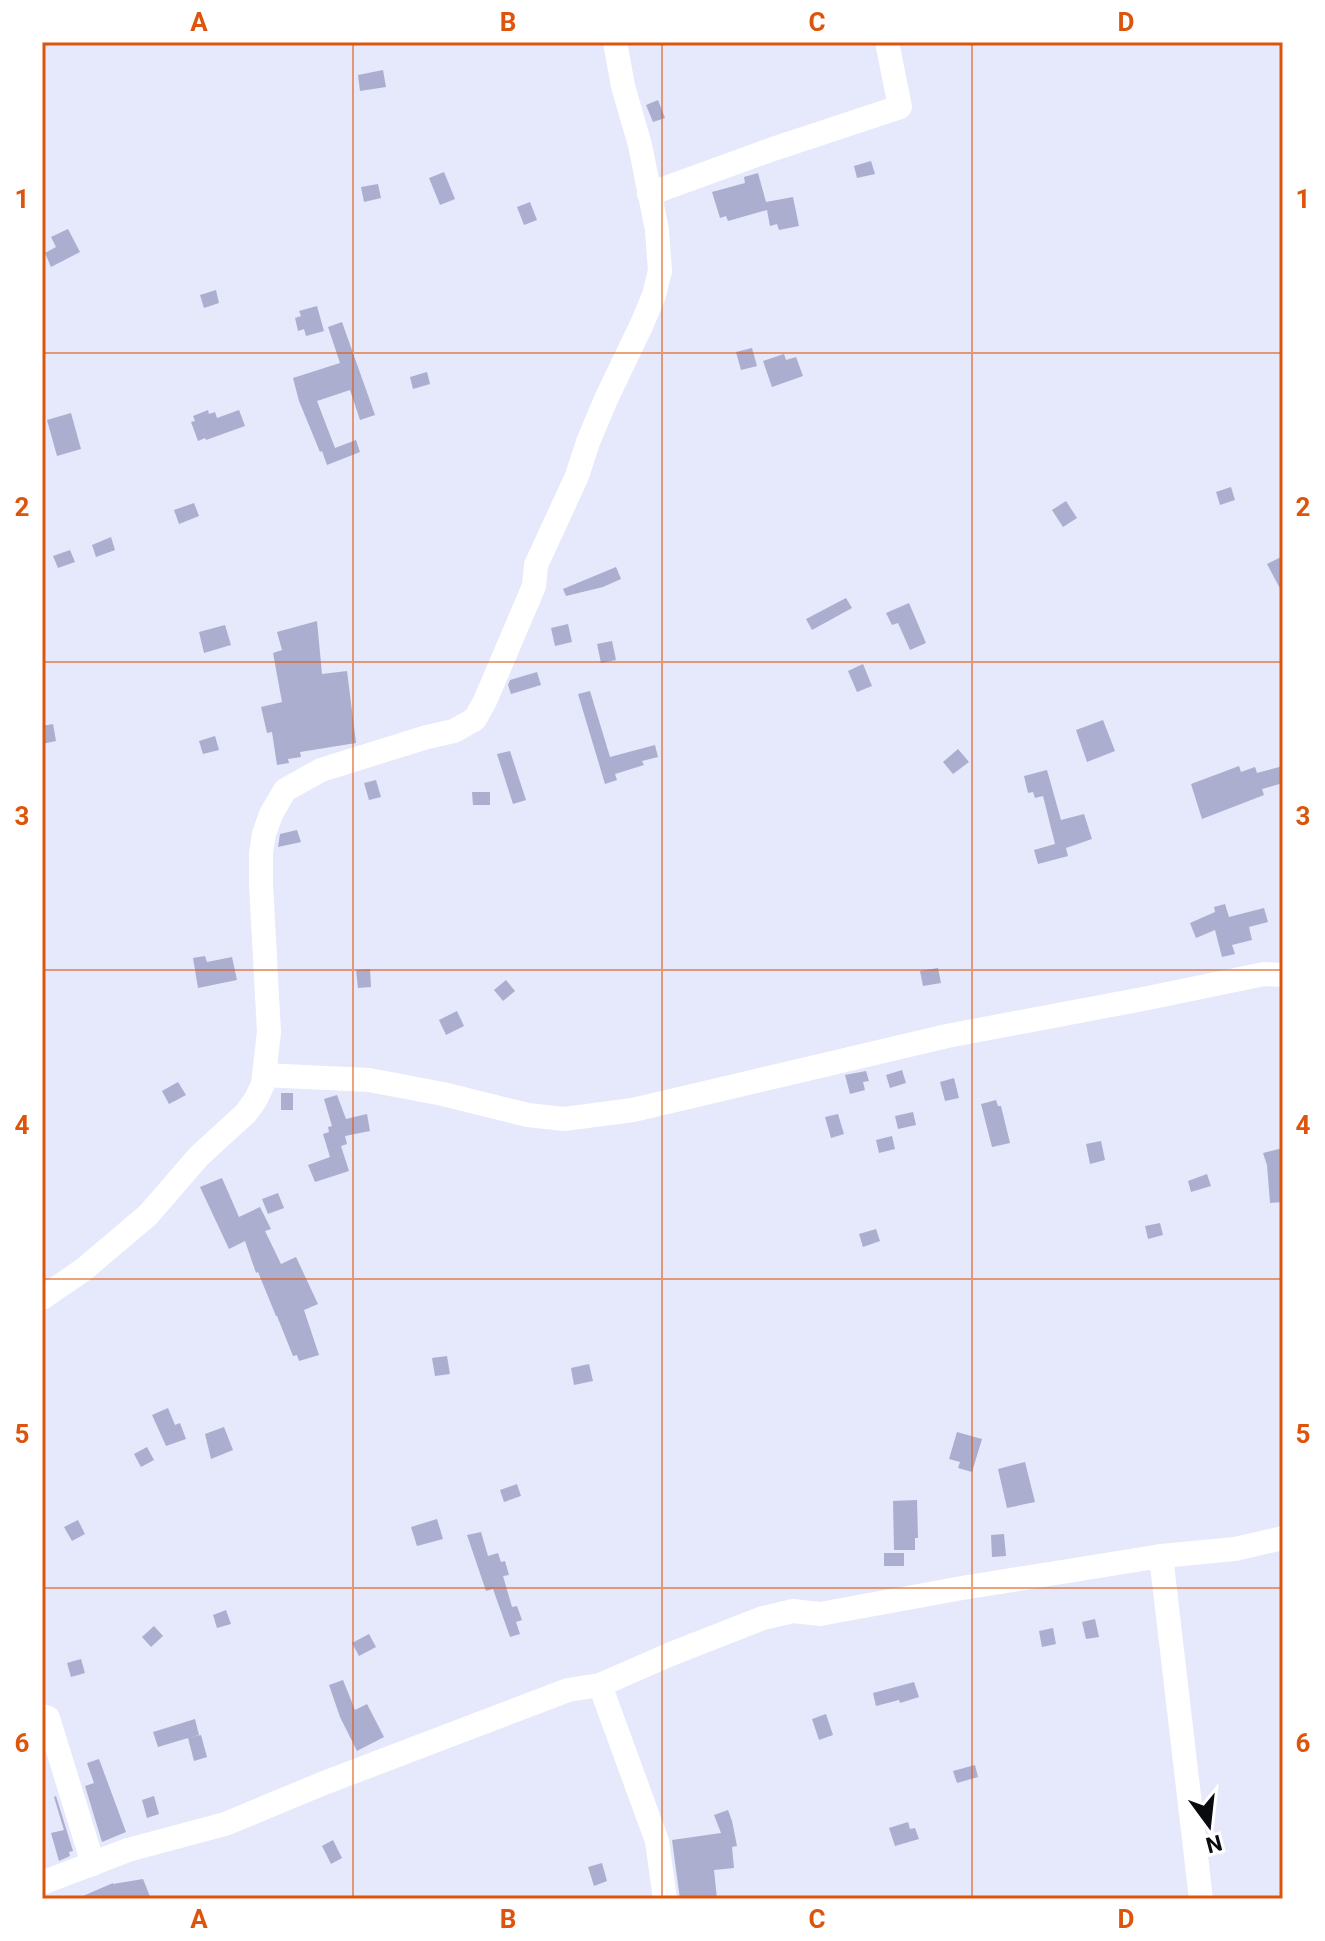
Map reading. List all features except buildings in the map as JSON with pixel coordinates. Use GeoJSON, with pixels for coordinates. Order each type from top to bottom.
{"type":"FeatureCollection","features":[{"type":"Feature","properties":{"kind":"street"},"geometry":{"type":"LineString","coordinates":[[42,1298],[83,1270],[148,1215],[199,1156],[246,1113],[256,1099],[263,1084],[269,1032],[261,853],[271,814],[285,790],[321,770],[454,731],[475,719],[518,625],[534,586],[536,565],[577,476],[606,399],[642,324],[660,271],[660,250],[640,145],[623,86],[615,42]]}},
{"type":"Feature","properties":{"kind":"street"},"geometry":{"type":"LineString","coordinates":[[649,194],[900,107],[887,42]]}},
{"type":"Feature","properties":{"kind":"street"},"geometry":{"type":"LineString","coordinates":[[264,1075],[369,1080],[528,1115],[564,1119],[633,1110],[947,1036],[1264,974],[1283,975]]}},
{"type":"Feature","properties":{"kind":"street"},"geometry":{"type":"LineString","coordinates":[[42,1883],[128,1850],[225,1824],[568,1690],[600,1685],[763,1618],[793,1611],[820,1614],[1161,1556],[1235,1549],[1283,1538]]}},
{"type":"Feature","properties":{"kind":"street"},"geometry":{"type":"LineString","coordinates":[[1161,1556],[1201,1899]]}},
{"type":"Feature","properties":{"kind":"street"},"geometry":{"type":"LineString","coordinates":[[600,1685],[657,1841],[665,1899]]}},
{"type":"Feature","properties":{"kind":"street"},"geometry":{"type":"LineString","coordinates":[[42,1716],[48,1718],[93,1864]]}}]}
